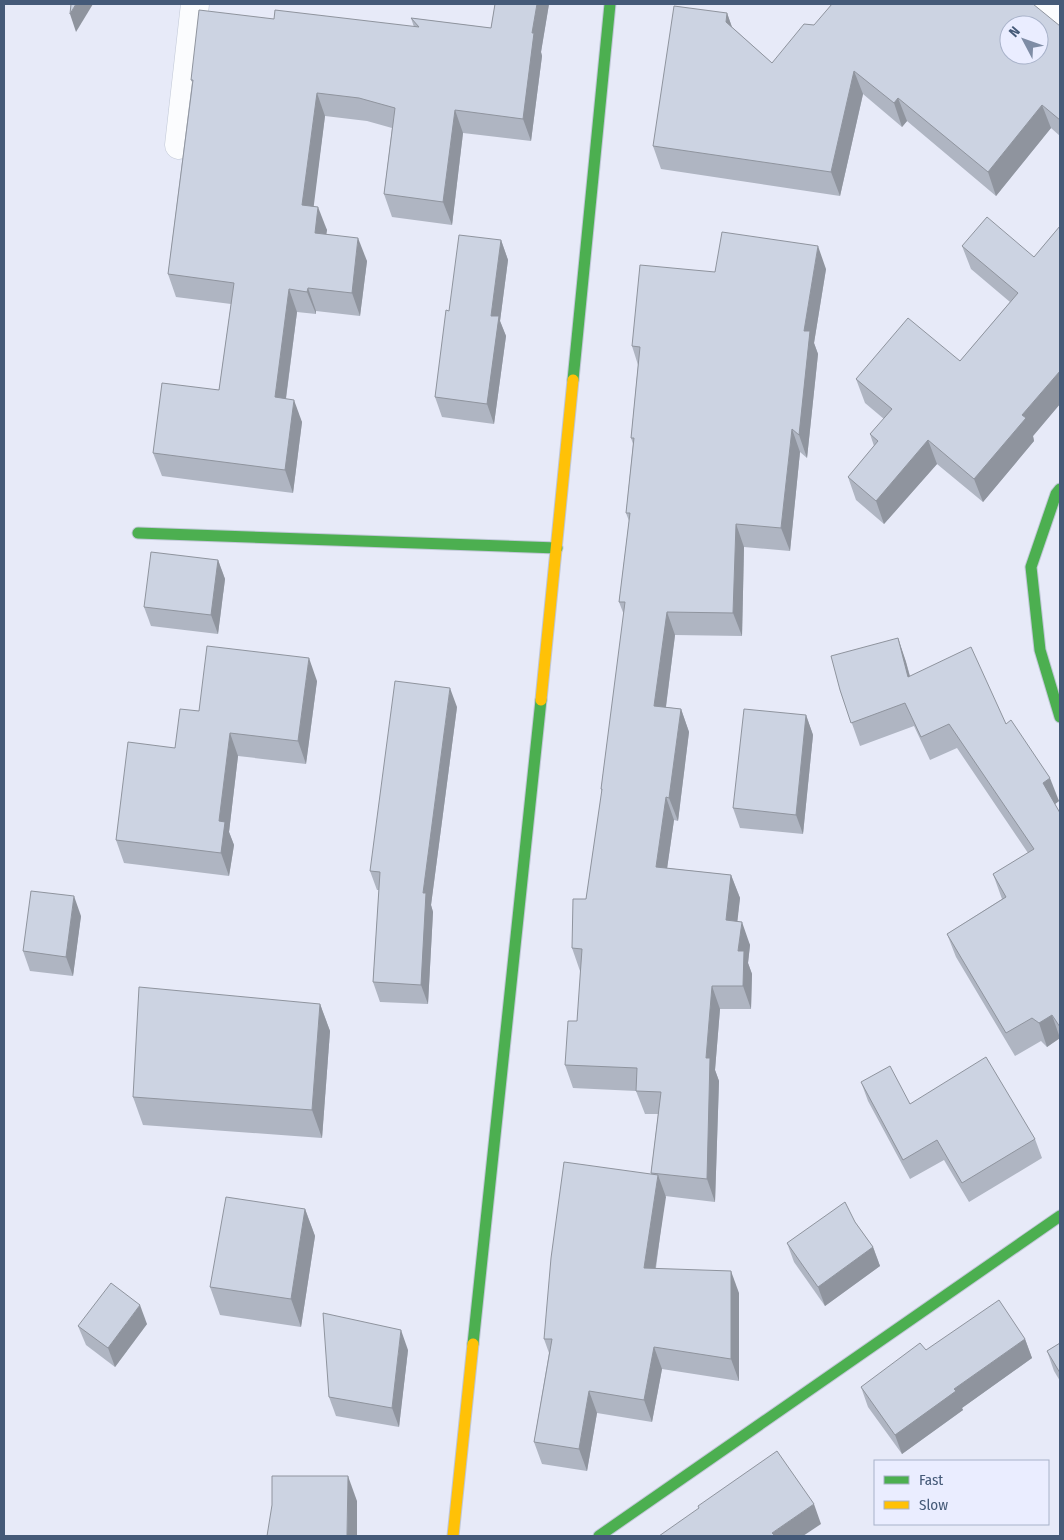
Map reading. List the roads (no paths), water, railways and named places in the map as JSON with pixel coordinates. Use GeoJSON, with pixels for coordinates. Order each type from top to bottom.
{"type":"FeatureCollection","features":[{"type":"Feature","properties":{"kind":"street"},"geometry":{"type":"LineString","coordinates":[[179,145],[195,4]]}},
{"type":"Feature","properties":{"kind":"street"},"geometry":{"type":"LineString","coordinates":[[453,1536],[556,548],[610,4]]}},
{"type":"Feature","properties":{"kind":"street"},"geometry":{"type":"LineString","coordinates":[[1040,4],[1060,20]]}},
{"type":"Feature","properties":{"kind":"street"},"geometry":{"type":"LineString","coordinates":[[1060,489],[1056,494],[1032,567],[1040,650],[1060,718]]}},
{"type":"Feature","properties":{"kind":"street"},"geometry":{"type":"LineString","coordinates":[[138,533],[556,548]]}},
{"type":"Feature","properties":{"kind":"street"},"geometry":{"type":"LineString","coordinates":[[599,1536],[1060,1216]]}}]}
